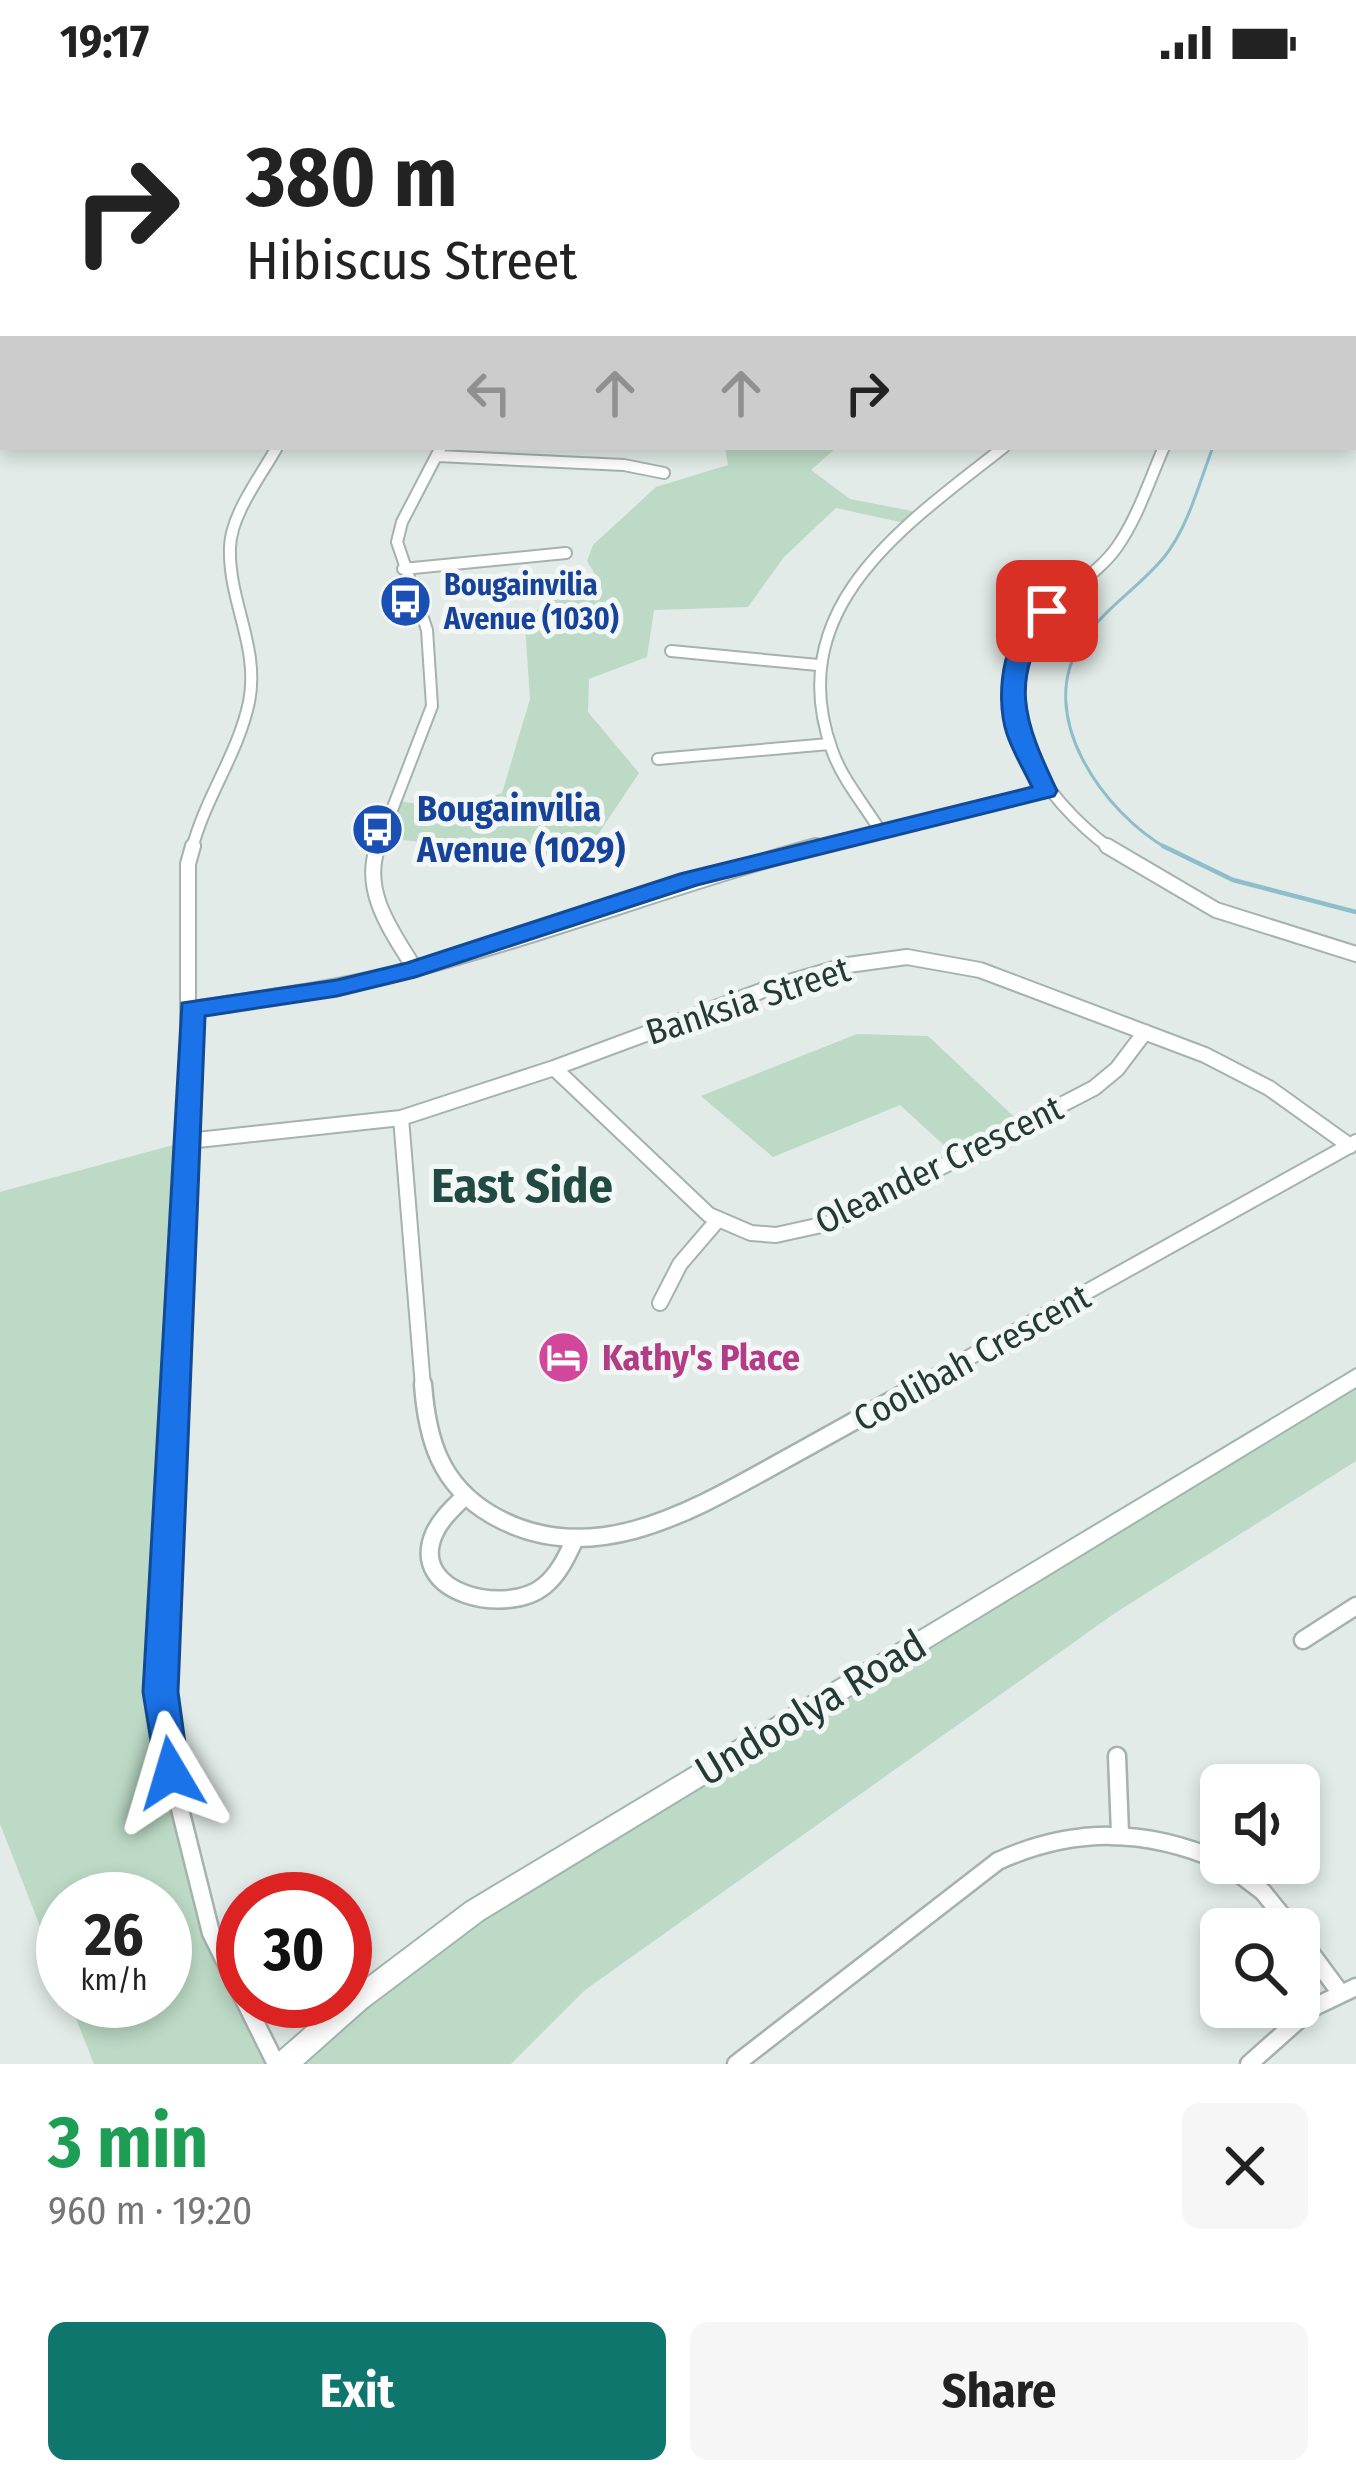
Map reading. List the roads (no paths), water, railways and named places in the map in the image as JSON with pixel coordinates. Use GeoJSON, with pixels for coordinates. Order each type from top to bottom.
{"type":"FeatureCollection","features":[{"type":"Feature","properties":{"kind":"main road","name":"Undoolya Road"},"geometry":{"type":"LineString","coordinates":[[280,2064],[386,1977],[476,1912],[1356,1377]]}},
{"type":"Feature","properties":{"kind":"street"},"geometry":{"type":"LineString","coordinates":[[276,450],[235,525],[230,546],[253,679],[241,723],[194,829],[188,864],[192,1009],[188,1142],[160,1692],[171,1773],[211,1933],[280,2064]]}},
{"type":"Feature","properties":{"kind":"street"},"geometry":{"type":"LineString","coordinates":[[879,829],[830,744],[818,665],[837,604],[876,553],[1000,450]]}},
{"type":"Feature","properties":{"kind":"street"},"geometry":{"type":"LineString","coordinates":[[1163,450],[1121,542],[1103,565],[1069,590],[1028,632],[1012,680],[1017,732],[1046,791],[1101,842],[1179,892],[1263,928],[1356,954]]}},
{"type":"Feature","properties":{"kind":"street"},"geometry":{"type":"LineString","coordinates":[[415,969],[380,910],[371,881],[372,862],[433,706],[427,630],[397,542],[401,522],[440,451],[624,465],[664,473]]}},
{"type":"Feature","properties":{"kind":"street"},"geometry":{"type":"LineString","coordinates":[[403,569],[566,553]]}},
{"type":"Feature","properties":{"kind":"street"},"geometry":{"type":"LineString","coordinates":[[671,652],[818,665]]}},
{"type":"Feature","properties":{"kind":"street"},"geometry":{"type":"LineString","coordinates":[[658,759],[830,744]]}},
{"type":"Feature","properties":{"kind":"street"},"geometry":{"type":"LineString","coordinates":[[192,1009],[337,988],[415,969],[688,880],[1046,791]]}},
{"type":"Feature","properties":{"kind":"street","name":"Banksia Street"},"geometry":{"type":"LineString","coordinates":[[188,1142],[401,1118],[554,1068],[769,988],[848,965],[907,957],[980,970],[1205,1055],[1269,1088],[1353,1144]]}},
{"type":"Feature","properties":{"kind":"street","name":"Oleander Crescent"},"geometry":{"type":"LineString","coordinates":[[554,1068],[683,1196],[716,1222],[768,1235],[809,1231],[835,1222],[1094,1088],[1117,1069],[1145,1032]]}},
{"type":"Feature","properties":{"kind":"street"},"geometry":{"type":"LineString","coordinates":[[401,1118],[427,1436],[441,1474],[463,1498],[440,1524],[431,1543],[432,1562],[454,1591],[497,1603],[539,1590],[559,1571],[575,1540]]}},
{"type":"Feature","properties":{"kind":"street","name":"Coolibah Crescent"},"geometry":{"type":"LineString","coordinates":[[463,1498],[499,1519],[575,1540],[643,1527],[710,1501],[1353,1144]]}},
{"type":"Feature","properties":{"kind":"street"},"geometry":{"type":"LineString","coordinates":[[660,1303],[680,1264],[716,1222]]}},
{"type":"Feature","properties":{"kind":"street"},"geometry":{"type":"LineString","coordinates":[[1303,1640],[1356,1606]]}},
{"type":"Feature","properties":{"kind":"street"},"geometry":{"type":"LineString","coordinates":[[1117,1756],[1120,1833]]}},
{"type":"Feature","properties":{"kind":"street"},"geometry":{"type":"LineString","coordinates":[[736,2064],[998,1861],[1036,1842],[1072,1833],[1120,1833],[1200,1850]]}},
{"type":"Feature","properties":{"kind":"street"},"geometry":{"type":"LineString","coordinates":[[1252,1884],[1276,1908]]}},
{"type":"Feature","properties":{"kind":"street"},"geometry":{"type":"LineString","coordinates":[[1249,2064],[1294,2023],[1347,1989],[1320,1960]]}},
{"type":"Feature","properties":{"kind":"waterway"},"geometry":{"type":"LineString","coordinates":[[1165,847],[1121,812],[1083,759],[1066,700],[1069,670],[1091,630],[1173,544],[1212,450]]}},
{"type":"Feature","properties":{"kind":"waterway"},"geometry":{"type":"LineString","coordinates":[[1165,847],[1233,880],[1356,912]]}},
{"type":"Feature","properties":{"kind":"place","name":"Bougainvilia Avenue (1030)"},"geometry":{"type":"Point","coordinates":[405,602]}},
{"type":"Feature","properties":{"kind":"place","name":"Bougainvilia Avenue (1029)"},"geometry":{"type":"Point","coordinates":[378,830]}},
{"type":"Feature","properties":{"kind":"place","name":"Kathy's Place"},"geometry":{"type":"Point","coordinates":[563,1358]}},
{"type":"Feature","properties":{"kind":"district","name":"East Side"},"geometry":{"type":"Point","coordinates":[522,1186]}}]}
